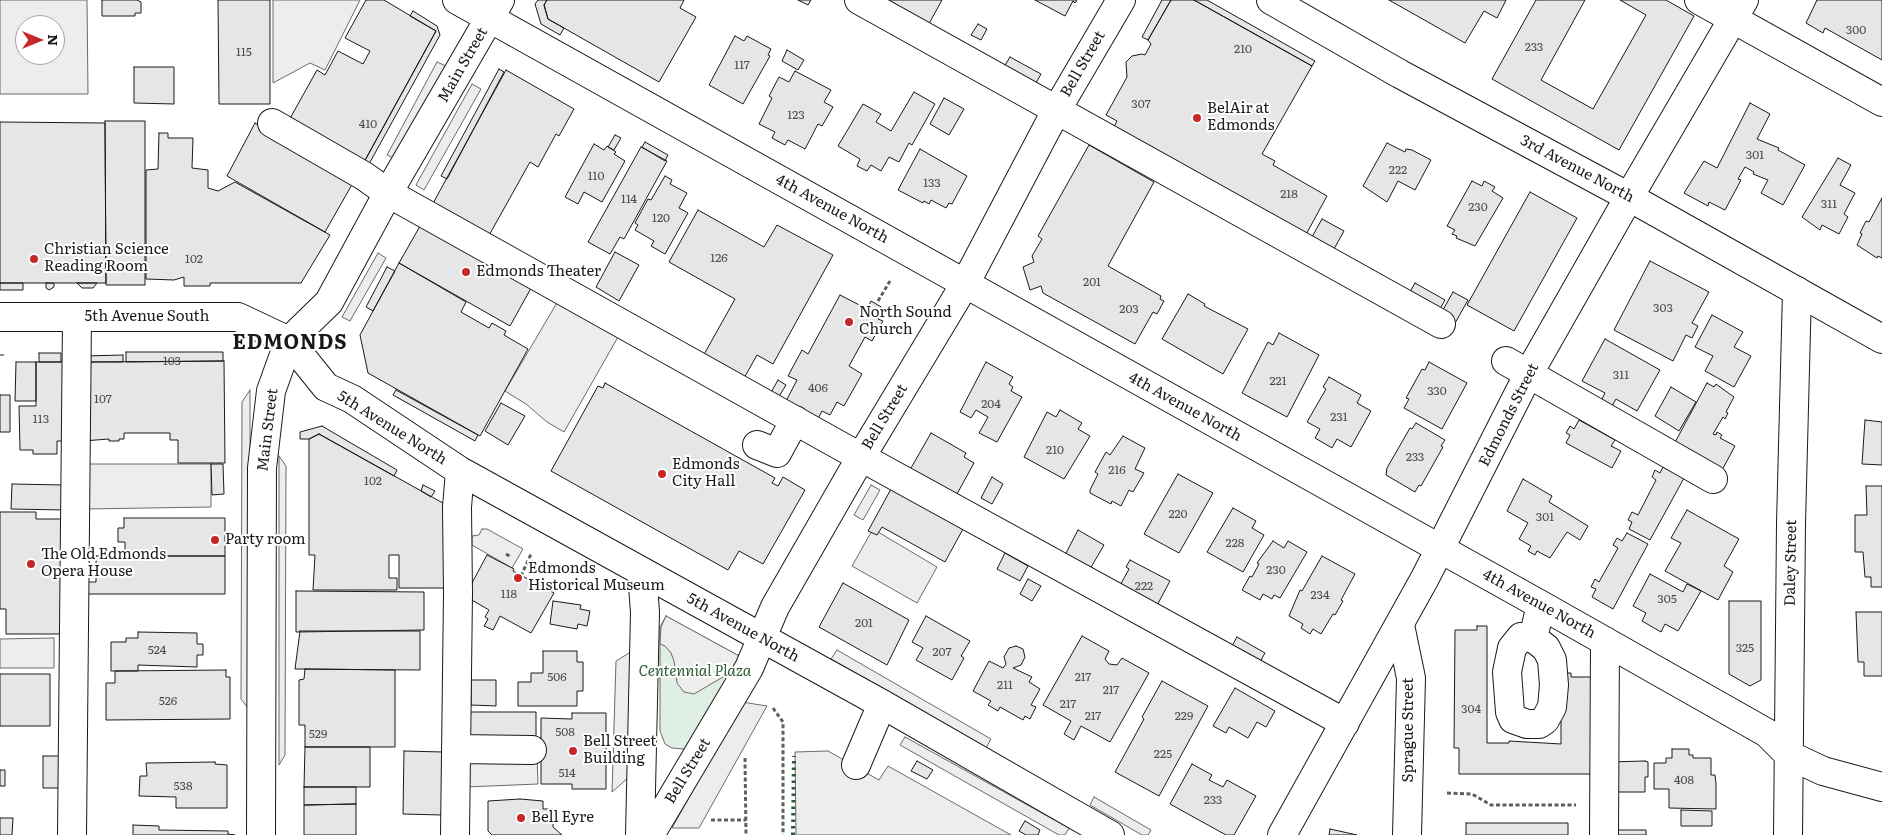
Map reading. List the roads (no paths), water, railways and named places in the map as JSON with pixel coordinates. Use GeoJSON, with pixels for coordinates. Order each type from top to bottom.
{"type":"FeatureCollection","features":[{"type":"Feature","properties":{"kind":"street","name":"4th Avenue North"},"geometry":{"type":"LineString","coordinates":[[457,0],[495,9],[965,284],[1541,604],[1767,733],[1789,754],[1829,773],[1882,787]]}},
{"type":"Feature","properties":{"kind":"street"},"geometry":{"type":"LineString","coordinates":[[859,0],[1441,324]]}},
{"type":"Feature","properties":{"kind":"street","name":"Bell Street"},"geometry":{"type":"LineString","coordinates":[[650,835],[749,668],[760,637],[775,607],[861,457],[965,284],[1056,111],[1121,0]]}},
{"type":"Feature","properties":{"kind":"street","name":"3rd Avenue North"},"geometry":{"type":"LineString","coordinates":[[1271,0],[1400,74],[1629,196],[1882,339]]}},
{"type":"Feature","properties":{"kind":"street"},"geometry":{"type":"LineString","coordinates":[[1699,0],[1738,9],[1882,102]]}},
{"type":"Feature","properties":{"kind":"street","name":"Main Street"},"geometry":{"type":"LineString","coordinates":[[261,835],[262,468],[271,391],[289,342],[329,302],[388,193],[495,9]]}},
{"type":"Feature","properties":{"kind":"street","name":"Edmonds Street"},"geometry":{"type":"LineString","coordinates":[[1282,835],[1400,625],[1440,549],[1518,367],[1629,196],[1738,9]]}},
{"type":"Feature","properties":{"kind":"street"},"geometry":{"type":"LineString","coordinates":[[272,123],[364,176],[388,193],[861,457],[1345,723]]}},
{"type":"Feature","properties":{"kind":"street","name":"Daley Street"},"geometry":{"type":"LineString","coordinates":[[1788,835],[1791,524],[1797,292]]}},
{"type":"Feature","properties":{"kind":"street","name":"5th Avenue South"},"geometry":{"type":"LineString","coordinates":[[0,317],[238,317],[289,342]]}},
{"type":"Feature","properties":{"kind":"street"},"geometry":{"type":"LineString","coordinates":[[72,835],[77,317]]}},
{"type":"Feature","properties":{"kind":"street","name":"5th Avenue North"},"geometry":{"type":"LineString","coordinates":[[289,342],[326,387],[352,399],[460,471],[882,704],[1105,834]]}},
{"type":"Feature","properties":{"kind":"street"},"geometry":{"type":"LineString","coordinates":[[1518,367],[1713,479]]}},
{"type":"Feature","properties":{"kind":"street"},"geometry":{"type":"LineString","coordinates":[[757,445],[777,453],[795,420]]}},
{"type":"Feature","properties":{"kind":"street"},"geometry":{"type":"LineString","coordinates":[[455,835],[457,507],[460,471]]}},
{"type":"Feature","properties":{"kind":"street","name":"Bell Street"},"geometry":{"type":"LineString","coordinates":[[640,835],[645,612],[642,573]]}},
{"type":"Feature","properties":{"kind":"street"},"geometry":{"type":"LineString","coordinates":[[1533,638],[1541,604]]}},
{"type":"Feature","properties":{"kind":"street","name":"Sprague Street"},"geometry":{"type":"LineString","coordinates":[[1400,625],[1411,678],[1407,835]]}},
{"type":"Feature","properties":{"kind":"street"},"geometry":{"type":"LineString","coordinates":[[1604,641],[1604,835]]}},
{"type":"Feature","properties":{"kind":"street"},"geometry":{"type":"LineString","coordinates":[[856,765],[882,704]]}},
{"type":"Feature","properties":{"kind":"street"},"geometry":{"type":"LineString","coordinates":[[456,750],[532,750]]}},
{"type":"Feature","properties":{"kind":"place","name":"BelAir at Edmonds"},"geometry":{"type":"Point","coordinates":[1197,118]}},
{"type":"Feature","properties":{"kind":"place","name":"Christian Science Reading Room"},"geometry":{"type":"Point","coordinates":[34,259]}},
{"type":"Feature","properties":{"kind":"place","name":"Edmonds Theater"},"geometry":{"type":"Point","coordinates":[466,272]}},
{"type":"Feature","properties":{"kind":"place","name":"North Sound Church"},"geometry":{"type":"Point","coordinates":[849,322]}},
{"type":"Feature","properties":{"kind":"place","name":"Edmonds City Hall"},"geometry":{"type":"Point","coordinates":[662,474]}},
{"type":"Feature","properties":{"kind":"place","name":"Party room"},"geometry":{"type":"Point","coordinates":[215,540]}},
{"type":"Feature","properties":{"kind":"place","name":"The Old Edmonds Opera House"},"geometry":{"type":"Point","coordinates":[31,564]}},
{"type":"Feature","properties":{"kind":"place","name":"Edmonds Historical Museum"},"geometry":{"type":"Point","coordinates":[518,578]}},
{"type":"Feature","properties":{"kind":"place","name":"Bell Street Building"},"geometry":{"type":"Point","coordinates":[573,751]}},
{"type":"Feature","properties":{"kind":"place","name":"Bell Eyre"},"geometry":{"type":"Point","coordinates":[521,818]}},
{"type":"Feature","properties":{"kind":"district","name":"EDMONDS"},"geometry":{"type":"Point","coordinates":[290,343]}},
{"type":"Feature","properties":{"kind":"park label","name":"Centennial Plaza"},"geometry":{"type":"Point","coordinates":[695,672]}}]}
